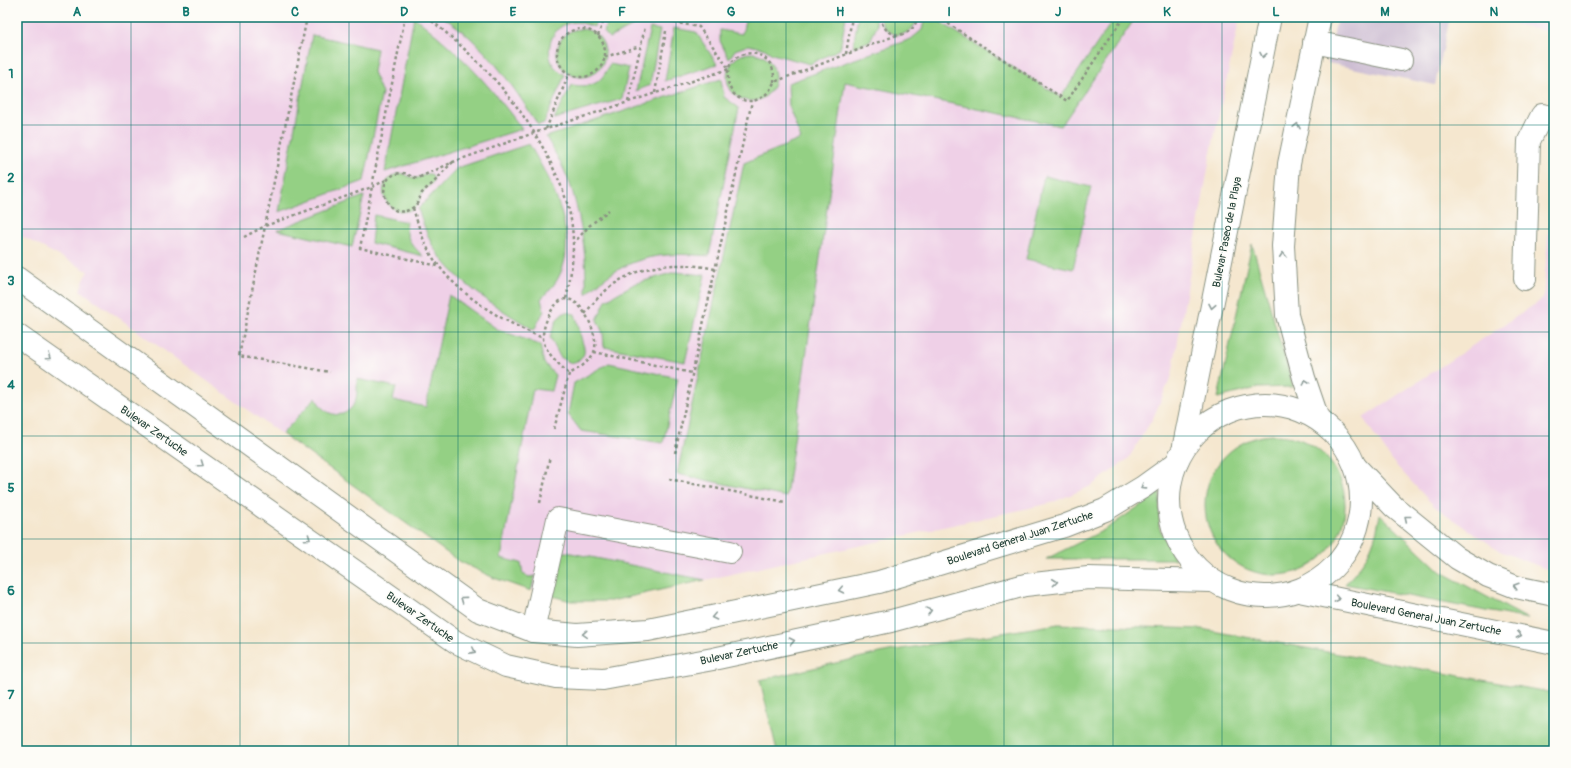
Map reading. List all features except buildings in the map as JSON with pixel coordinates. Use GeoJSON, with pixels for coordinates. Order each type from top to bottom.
{"type":"FeatureCollection","features":[{"type":"Feature","properties":{"kind":"main road","name":"Bulevar Paseo de la Playa"},"geometry":{"type":"LineString","coordinates":[[1211,581],[1187,559],[1172,530],[1168,497],[1179,456],[1270,17]]}},
{"type":"Feature","properties":{"kind":"main road"},"geometry":{"type":"LineString","coordinates":[[1320,17],[1289,164],[1283,246],[1287,316],[1304,378],[1318,419],[1340,439],[1355,466],[1394,507],[1457,558],[1488,576],[1516,587],[1554,595]]}},
{"type":"Feature","properties":{"kind":"main road"},"geometry":{"type":"LineString","coordinates":[[1314,42],[1401,60]]}},
{"type":"Feature","properties":{"kind":"main road"},"geometry":{"type":"LineString","coordinates":[[1525,279],[1529,142],[1542,114],[1554,118]]}},
{"type":"Feature","properties":{"kind":"main road"},"geometry":{"type":"LineString","coordinates":[[17,278],[478,610],[534,631],[558,519],[730,552]]}},
{"type":"Feature","properties":{"kind":"main road","name":"Bulevar Zertuche"},"geometry":{"type":"LineString","coordinates":[[17,335],[456,642],[506,666],[556,676],[603,679],[713,659],[891,621],[1025,585],[1088,578],[1211,581]]}},
{"type":"Feature","properties":{"kind":"main road","name":"Boulevard General Juan Zertuche"},"geometry":{"type":"LineString","coordinates":[[534,631],[577,635],[648,630],[879,582],[1064,526],[1105,510],[1143,487],[1179,456],[1204,424],[1230,409],[1260,403],[1290,406],[1318,419]]}},
{"type":"Feature","properties":{"kind":"main road"},"geometry":{"type":"LineString","coordinates":[[1211,581],[1239,594],[1269,597],[1299,591],[1325,576],[1345,553],[1358,526],[1361,495],[1355,466]]}},
{"type":"Feature","properties":{"kind":"main road","name":"Boulevard General Juan Zertuche"},"geometry":{"type":"LineString","coordinates":[[1299,591],[1554,642]]}},
{"type":"Feature","properties":{"kind":"path"},"geometry":{"type":"LineString","coordinates":[[306,17],[239,356],[330,372]]}},
{"type":"Feature","properties":{"kind":"path"},"geometry":{"type":"LineString","coordinates":[[405,17],[360,248],[438,266]]}},
{"type":"Feature","properties":{"kind":"path"},"geometry":{"type":"LineString","coordinates":[[427,17],[481,65],[510,96],[548,157],[567,200],[572,225],[574,244],[570,282],[566,299]]}},
{"type":"Feature","properties":{"kind":"path"},"geometry":{"type":"LineString","coordinates":[[598,36],[605,17]]}},
{"type":"Feature","properties":{"kind":"path"},"geometry":{"type":"LineString","coordinates":[[846,54],[852,17]]}},
{"type":"Feature","properties":{"kind":"path"},"geometry":{"type":"LineString","coordinates":[[880,17],[882,25],[886,30],[897,35]]}},
{"type":"Feature","properties":{"kind":"path"},"geometry":{"type":"LineString","coordinates":[[774,82],[909,31],[914,27],[917,17]]}},
{"type":"Feature","properties":{"kind":"path"},"geometry":{"type":"LineString","coordinates":[[938,17],[1067,101],[1124,17]]}},
{"type":"Feature","properties":{"kind":"path"},"geometry":{"type":"LineString","coordinates":[[672,22],[699,27],[729,69]]}},
{"type":"Feature","properties":{"kind":"path"},"geometry":{"type":"LineString","coordinates":[[628,102],[645,27]]}},
{"type":"Feature","properties":{"kind":"path"},"geometry":{"type":"LineString","coordinates":[[578,28],[592,31],[603,42],[605,57],[602,65],[591,75],[584,77],[570,74],[563,69],[559,62],[558,46],[561,39],[572,30],[578,28]]}},
{"type":"Feature","properties":{"kind":"path"},"geometry":{"type":"LineString","coordinates":[[655,93],[666,31]]}},
{"type":"Feature","properties":{"kind":"path"},"geometry":{"type":"LineString","coordinates":[[605,57],[640,46]]}},
{"type":"Feature","properties":{"kind":"path"},"geometry":{"type":"LineString","coordinates":[[744,54],[758,54],[770,62],[773,68],[774,82],[766,96],[760,100],[744,100],[732,91],[728,84],[729,69],[737,58],[744,54]]}},
{"type":"Feature","properties":{"kind":"path"},"geometry":{"type":"LineString","coordinates":[[244,237],[265,226],[372,187],[399,173],[406,173],[411,178],[418,178],[453,162],[534,133],[729,69]]}},
{"type":"Feature","properties":{"kind":"path"},"geometry":{"type":"LineString","coordinates":[[546,129],[570,74]]}},
{"type":"Feature","properties":{"kind":"path"},"geometry":{"type":"LineString","coordinates":[[675,453],[752,101]]}},
{"type":"Feature","properties":{"kind":"path"},"geometry":{"type":"LineString","coordinates":[[389,178],[384,189],[385,200],[397,210],[408,210],[418,204],[421,194],[453,162]]}},
{"type":"Feature","properties":{"kind":"path"},"geometry":{"type":"LineString","coordinates":[[413,208],[422,238],[438,266],[452,280],[497,317],[543,338]]}},
{"type":"Feature","properties":{"kind":"path"},"geometry":{"type":"LineString","coordinates":[[574,244],[589,226],[609,210]]}},
{"type":"Feature","properties":{"kind":"path"},"geometry":{"type":"LineString","coordinates":[[585,314],[604,292],[633,272],[655,266],[676,264],[696,265],[715,269]]}},
{"type":"Feature","properties":{"kind":"path"},"geometry":{"type":"LineString","coordinates":[[554,429],[569,374],[583,366],[594,352],[595,343],[590,322],[581,307],[572,300],[566,299],[559,301],[551,310],[542,333],[544,344],[555,361],[569,374]]}},
{"type":"Feature","properties":{"kind":"path"},"geometry":{"type":"LineString","coordinates":[[594,352],[692,373]]}},
{"type":"Feature","properties":{"kind":"path"},"geometry":{"type":"LineString","coordinates":[[539,508],[550,456]]}},
{"type":"Feature","properties":{"kind":"path"},"geometry":{"type":"LineString","coordinates":[[669,479],[785,502]]}},
{"type":"Feature","properties":{"kind":"shaded area"},"geometry":{"type":"Polygon","coordinates":[[[18,17],[1240,17],[1210,157],[1172,375],[1153,418],[1128,459],[1091,486],[1051,503],[611,601],[571,601],[494,578],[457,560],[80,290],[88,271],[17,234],[18,17]]]}},
{"type":"Feature","properties":{"kind":"shaded area"},"geometry":{"type":"Polygon","coordinates":[[[1337,17],[1450,17],[1435,85],[1328,63],[1337,17]]]}},
{"type":"Feature","properties":{"kind":"shaded area"},"geometry":{"type":"Polygon","coordinates":[[[1483,17],[1554,17],[1554,33],[1501,21],[1483,17]]]}},
{"type":"Feature","properties":{"kind":"shaded area"},"geometry":{"type":"Polygon","coordinates":[[[1554,162],[1554,572],[1500,551],[1434,506],[1393,462],[1363,418],[1543,299],[1554,162]]]}},
{"type":"Feature","properties":{"kind":"green space"},"geometry":{"type":"Polygon","coordinates":[[[414,17],[445,43],[472,69],[498,98],[522,129],[385,172],[414,17]]]}},
{"type":"Feature","properties":{"kind":"green space"},"geometry":{"type":"Polygon","coordinates":[[[443,17],[597,17],[594,27],[578,22],[569,23],[557,30],[553,36],[549,49],[552,63],[554,67],[565,75],[544,123],[538,125],[508,80],[485,52],[443,17]]]}},
{"type":"Feature","properties":{"kind":"green space"},"geometry":{"type":"Polygon","coordinates":[[[609,17],[639,17],[637,24],[609,38],[604,32],[609,17]]]}},
{"type":"Feature","properties":{"kind":"green space"},"geometry":{"type":"Polygon","coordinates":[[[746,17],[846,17],[840,49],[810,64],[772,54],[765,49],[749,45],[735,50],[729,59],[720,41],[720,30],[742,34],[746,17]]]}},
{"type":"Feature","properties":{"kind":"green space"},"geometry":{"type":"Polygon","coordinates":[[[858,17],[875,17],[877,26],[870,41],[853,47],[858,17]]]}},
{"type":"Feature","properties":{"kind":"green space"},"geometry":{"type":"Polygon","coordinates":[[[880,17],[917,17],[911,30],[897,35],[886,29],[882,24],[880,17]]]}},
{"type":"Feature","properties":{"kind":"green space"},"geometry":{"type":"Polygon","coordinates":[[[925,17],[932,17],[1061,97],[1115,17],[1136,17],[1061,126],[845,82],[786,497],[677,474],[744,163],[801,139],[789,108],[788,83],[911,39],[922,30],[925,17]]]}},
{"type":"Feature","properties":{"kind":"green space"},"geometry":{"type":"Polygon","coordinates":[[[650,28],[660,30],[650,85],[636,91],[650,28]]]}},
{"type":"Feature","properties":{"kind":"green space"},"geometry":{"type":"Polygon","coordinates":[[[674,28],[696,32],[717,64],[665,81],[674,28]]]}},
{"type":"Feature","properties":{"kind":"green space"},"geometry":{"type":"Polygon","coordinates":[[[576,29],[586,29],[598,36],[605,48],[605,58],[598,70],[586,77],[576,77],[568,73],[561,66],[557,58],[557,48],[561,40],[568,33],[576,29]]]}},
{"type":"Feature","properties":{"kind":"green space"},"geometry":{"type":"Polygon","coordinates":[[[312,35],[377,49],[373,72],[382,93],[364,181],[279,212],[312,35]]]}},
{"type":"Feature","properties":{"kind":"green space"},"geometry":{"type":"Polygon","coordinates":[[[751,53],[760,55],[768,60],[773,68],[775,77],[773,86],[768,94],[760,99],[751,101],[742,99],[734,94],[729,86],[727,77],[729,68],[734,60],[742,55],[751,53]]]}},
{"type":"Feature","properties":{"kind":"green space"},"geometry":{"type":"Polygon","coordinates":[[[610,64],[629,68],[622,99],[554,119],[572,85],[586,86],[596,83],[603,76],[610,64]]]}},
{"type":"Feature","properties":{"kind":"green space"},"geometry":{"type":"Polygon","coordinates":[[[721,79],[724,97],[739,108],[709,256],[673,255],[643,259],[629,264],[615,272],[586,294],[585,256],[573,193],[564,171],[546,137],[721,79]]]}},
{"type":"Feature","properties":{"kind":"green space"},"geometry":{"type":"Polygon","coordinates":[[[529,144],[546,175],[561,210],[565,228],[566,246],[564,264],[557,280],[541,299],[544,311],[534,330],[482,296],[458,277],[438,254],[432,244],[418,209],[457,168],[529,144]]]}},
{"type":"Feature","properties":{"kind":"green space"},"geometry":{"type":"Polygon","coordinates":[[[399,173],[415,178],[431,174],[434,179],[432,183],[424,190],[418,204],[410,210],[402,211],[394,208],[388,203],[384,195],[384,187],[389,179],[399,173]]]}},
{"type":"Feature","properties":{"kind":"green space"},"geometry":{"type":"Polygon","coordinates":[[[1044,176],[1091,187],[1073,269],[1026,259],[1044,176]]]}},
{"type":"Feature","properties":{"kind":"green space"},"geometry":{"type":"Polygon","coordinates":[[[364,196],[352,247],[277,230],[364,196]]]}},
{"type":"Feature","properties":{"kind":"green space"},"geometry":{"type":"Polygon","coordinates":[[[374,215],[407,222],[406,228],[408,237],[423,256],[371,243],[374,215]]]}},
{"type":"Feature","properties":{"kind":"green space"},"geometry":{"type":"Polygon","coordinates":[[[1252,244],[1293,387],[1257,388],[1218,398],[1252,244]]]}},
{"type":"Feature","properties":{"kind":"green space"},"geometry":{"type":"Polygon","coordinates":[[[675,272],[705,275],[685,362],[604,347],[603,333],[597,320],[606,300],[634,284],[675,272]]]}},
{"type":"Feature","properties":{"kind":"green space"},"geometry":{"type":"Polygon","coordinates":[[[449,295],[497,329],[540,345],[544,363],[555,375],[551,391],[533,389],[501,558],[521,563],[523,574],[529,577],[535,576],[531,591],[494,578],[457,560],[282,434],[316,397],[322,408],[327,412],[338,415],[349,410],[354,404],[356,398],[357,379],[396,387],[393,400],[426,407],[449,295]]]}},
{"type":"Feature","properties":{"kind":"green space"},"geometry":{"type":"Polygon","coordinates":[[[565,312],[575,314],[584,349],[584,354],[580,360],[571,363],[560,357],[550,337],[557,319],[565,312]]]}},
{"type":"Feature","properties":{"kind":"green space"},"geometry":{"type":"Polygon","coordinates":[[[609,363],[678,378],[663,443],[581,431],[568,414],[574,383],[609,363]]]}},
{"type":"Feature","properties":{"kind":"green space"},"geometry":{"type":"Polygon","coordinates":[[[1282,435],[1302,440],[1314,446],[1325,455],[1334,466],[1340,478],[1344,491],[1344,519],[1340,532],[1334,544],[1325,555],[1314,564],[1302,570],[1289,574],[1268,575],[1248,570],[1236,564],[1225,555],[1216,544],[1206,519],[1205,498],[1210,478],[1216,466],[1225,455],[1236,446],[1261,436],[1282,435]]]}},
{"type":"Feature","properties":{"kind":"green space"},"geometry":{"type":"Polygon","coordinates":[[[1160,492],[1159,527],[1175,559],[1046,559],[1106,529],[1160,492]]]}},
{"type":"Feature","properties":{"kind":"green space"},"geometry":{"type":"Polygon","coordinates":[[[1380,514],[1441,572],[1528,619],[1345,584],[1359,568],[1373,544],[1380,514]]]}},
{"type":"Feature","properties":{"kind":"green space"},"geometry":{"type":"Polygon","coordinates":[[[561,551],[705,580],[611,601],[571,601],[552,596],[561,551]]]}},
{"type":"Feature","properties":{"kind":"green space"},"geometry":{"type":"Polygon","coordinates":[[[1058,624],[1201,629],[1554,693],[1554,751],[777,751],[760,680],[889,651],[1058,624]]]}}]}
